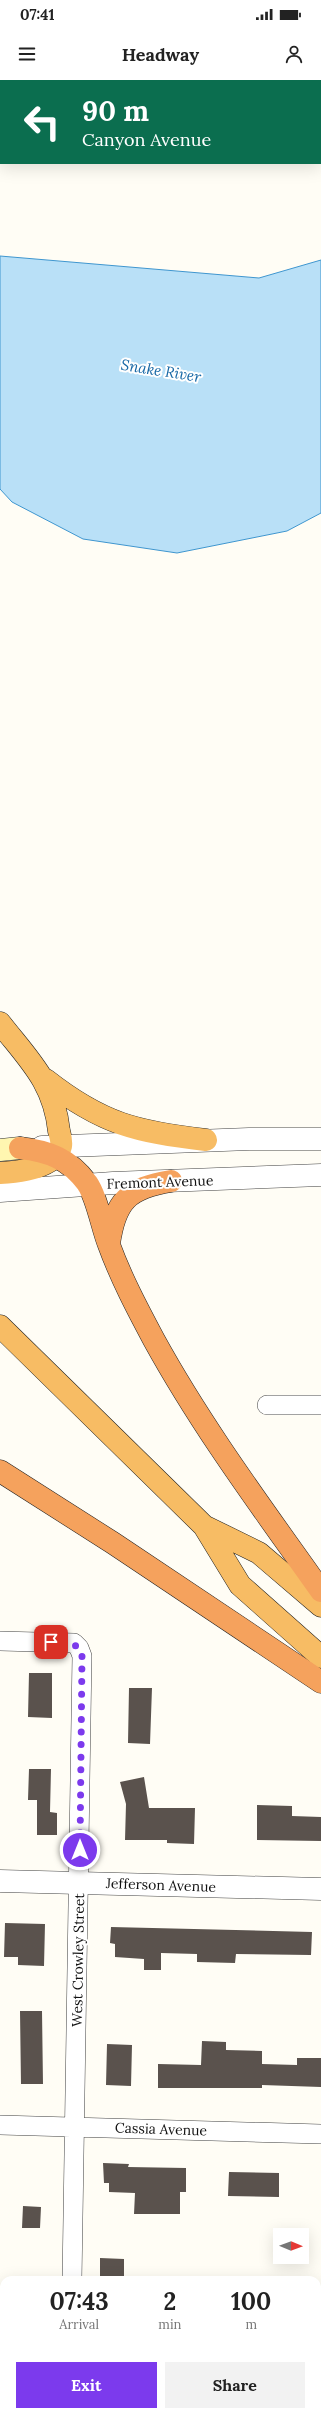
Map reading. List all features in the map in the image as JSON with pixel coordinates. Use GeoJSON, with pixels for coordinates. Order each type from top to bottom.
{"type":"FeatureCollection","features":[{"type":"Feature","properties":{"kind":"highway"},"geometry":{"type":"LineString","coordinates":[[0,1023],[41,1076],[52,1094],[57,1109],[58,1150],[88,1185],[122,1277],[154,1340],[232,1468],[321,1591]]}},
{"type":"Feature","properties":{"kind":"highway"},"geometry":{"type":"LineString","coordinates":[[41,1076],[73,1101],[94,1113],[123,1125],[157,1135],[206,1140]]}},
{"type":"Feature","properties":{"kind":"highway"},"geometry":{"type":"LineString","coordinates":[[10,1149],[58,1150]]}},
{"type":"Feature","properties":{"kind":"highway"},"geometry":{"type":"LineString","coordinates":[[0,1173],[29,1170],[43,1165],[58,1150]]}},
{"type":"Feature","properties":{"kind":"highway"},"geometry":{"type":"LineString","coordinates":[[109,1245],[111,1224],[123,1200],[134,1191],[149,1184],[170,1181]]}},
{"type":"Feature","properties":{"kind":"highway"},"geometry":{"type":"LineString","coordinates":[[0,1326],[204,1526],[240,1585],[321,1657]]}},
{"type":"Feature","properties":{"kind":"highway"},"geometry":{"type":"LineString","coordinates":[[0,1471],[114,1543],[321,1682]]}},
{"type":"Feature","properties":{"kind":"highway"},"geometry":{"type":"LineString","coordinates":[[204,1526],[259,1553],[321,1606]]}},
{"type":"Feature","properties":{"kind":"street"},"geometry":{"type":"LineString","coordinates":[[58,1150],[206,1140],[321,1139]]}},
{"type":"Feature","properties":{"kind":"street","name":"Fremont Avenue"},"geometry":{"type":"LineString","coordinates":[[0,1191],[88,1185],[321,1175]]}},
{"type":"Feature","properties":{"kind":"street"},"geometry":{"type":"LineString","coordinates":[[267,1405],[321,1405]]}},
{"type":"Feature","properties":{"kind":"street","name":"West Crowley Street"},"geometry":{"type":"LineString","coordinates":[[0,1641],[74,1643],[79,1648],[82,1656],[72,2276]]}},
{"type":"Feature","properties":{"kind":"street","name":"Jefferson Avenue"},"geometry":{"type":"LineString","coordinates":[[0,1881],[321,1889]]}},
{"type":"Feature","properties":{"kind":"street","name":"Cassia Avenue"},"geometry":{"type":"LineString","coordinates":[[0,2126],[321,2134]]}},
{"type":"Feature","properties":{"kind":"water","name":"Snake River"},"geometry":{"type":"Polygon","coordinates":[[[0,256],[259,278],[321,260],[321,513],[287,531],[177,553],[83,539],[12,502],[0,489],[0,256]]]}},
{"type":"Feature","properties":{"kind":"building"},"geometry":{"type":"Polygon","coordinates":[[[29,1673],[52,1673],[52,1718],[28,1717],[29,1673]]]}},
{"type":"Feature","properties":{"kind":"building"},"geometry":{"type":"Polygon","coordinates":[[[129,1688],[152,1688],[150,1744],[128,1743],[129,1688]]]}},
{"type":"Feature","properties":{"kind":"building"},"geometry":{"type":"Polygon","coordinates":[[[29,1769],[51,1769],[50,1812],[57,1813],[57,1835],[37,1835],[37,1800],[28,1800],[29,1769]]]}},
{"type":"Feature","properties":{"kind":"building"},"geometry":{"type":"Polygon","coordinates":[[[144,1777],[149,1808],[195,1808],[194,1844],[167,1843],[167,1840],[125,1840],[126,1804],[120,1782],[144,1777]]]}},
{"type":"Feature","properties":{"kind":"building"},"geometry":{"type":"Polygon","coordinates":[[[257,1805],[292,1806],[292,1816],[321,1817],[321,1841],[257,1840],[257,1805]]]}},
{"type":"Feature","properties":{"kind":"building"},"geometry":{"type":"Polygon","coordinates":[[[5,1923],[45,1924],[44,1966],[18,1965],[18,1957],[4,1957],[5,1923]]]}},
{"type":"Feature","properties":{"kind":"building"},"geometry":{"type":"Polygon","coordinates":[[[111,1927],[312,1932],[311,1955],[236,1954],[235,1963],[197,1962],[197,1954],[161,1953],[161,1970],[144,1970],[144,1959],[115,1957],[115,1944],[110,1943],[111,1927]]]}},
{"type":"Feature","properties":{"kind":"building"},"geometry":{"type":"Polygon","coordinates":[[[20,2011],[42,2011],[43,2084],[21,2084],[20,2011]]]}},
{"type":"Feature","properties":{"kind":"building"},"geometry":{"type":"Polygon","coordinates":[[[202,2041],[226,2042],[226,2050],[262,2051],[262,2064],[297,2065],[297,2058],[321,2058],[321,2087],[262,2085],[262,2088],[158,2088],[158,2064],[201,2065],[202,2041]]]}},
{"type":"Feature","properties":{"kind":"building"},"geometry":{"type":"Polygon","coordinates":[[[107,2044],[132,2045],[131,2086],[106,2085],[107,2044]]]}},
{"type":"Feature","properties":{"kind":"building"},"geometry":{"type":"Polygon","coordinates":[[[103,2163],[129,2164],[128,2167],[186,2168],[186,2192],[180,2192],[180,2214],[134,2214],[135,2193],[109,2192],[109,2183],[104,2183],[103,2163]]]}},
{"type":"Feature","properties":{"kind":"building"},"geometry":{"type":"Polygon","coordinates":[[[229,2172],[279,2173],[279,2197],[228,2196],[229,2172]]]}},
{"type":"Feature","properties":{"kind":"building"},"geometry":{"type":"Polygon","coordinates":[[[23,2206],[41,2207],[40,2228],[22,2228],[23,2206]]]}},
{"type":"Feature","properties":{"kind":"building"},"geometry":{"type":"Polygon","coordinates":[[[100,2258],[124,2259],[124,2276],[100,2276],[100,2258]]]}},
{"type":"Feature","properties":{"kind":"route"},"geometry":{"type":"LineString","coordinates":[[51,1642],[74,1643],[79,1648],[82,1656],[80,1850]]}}]}
